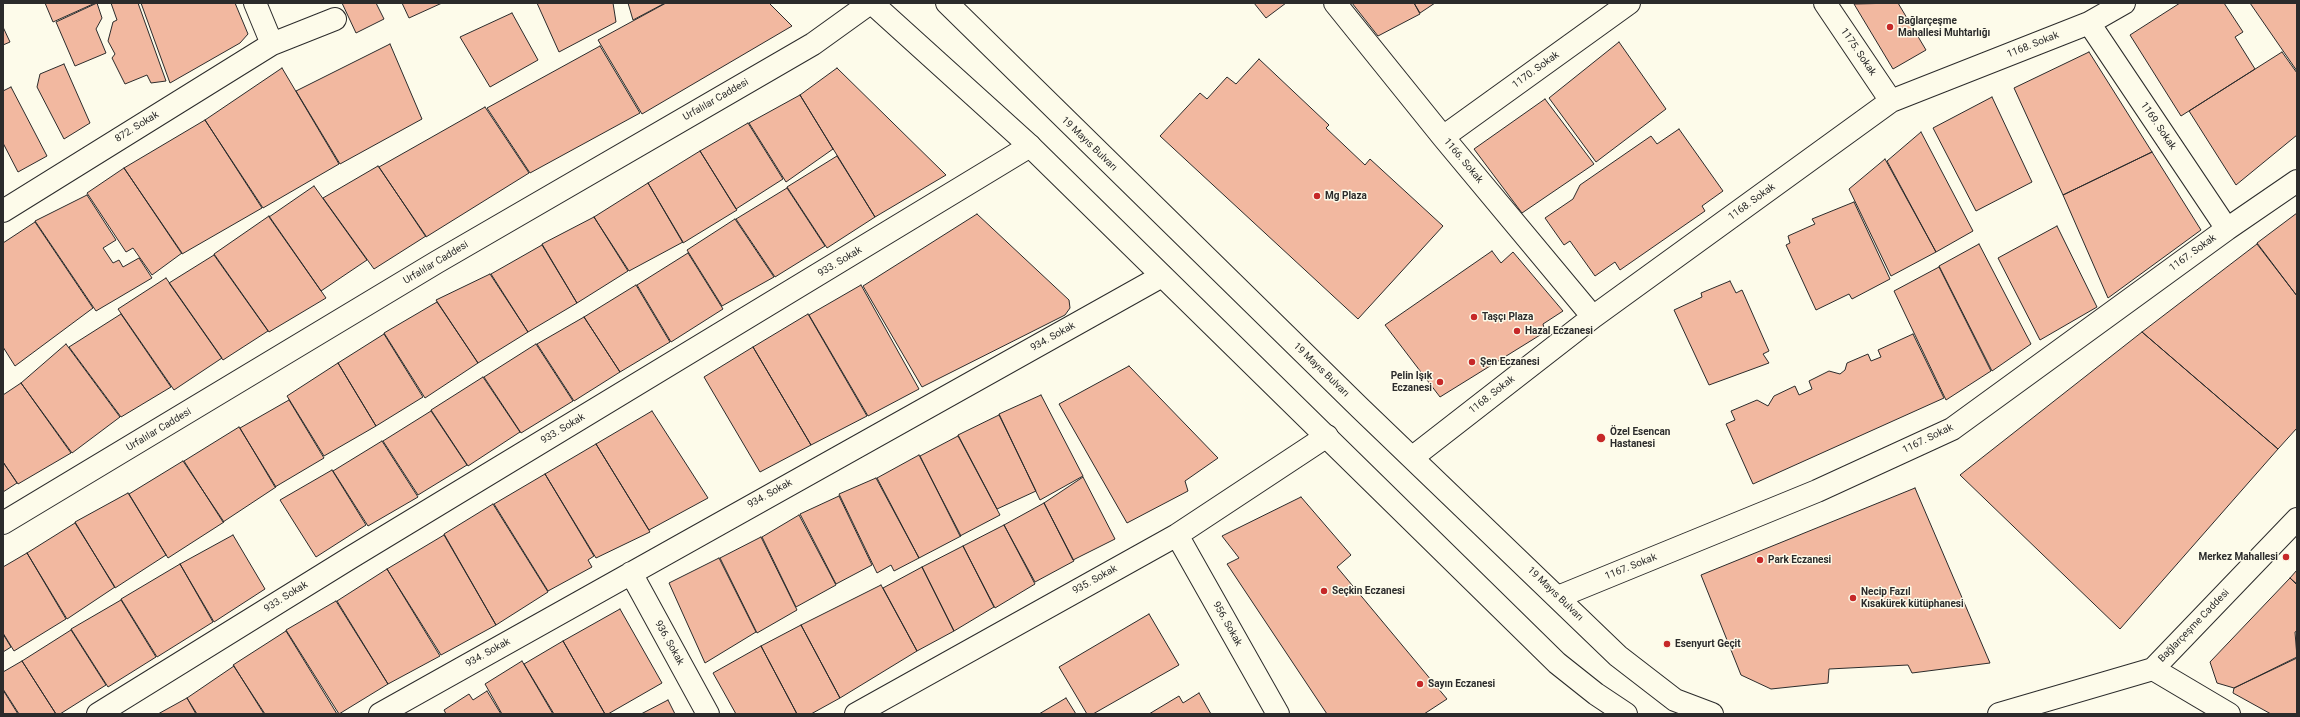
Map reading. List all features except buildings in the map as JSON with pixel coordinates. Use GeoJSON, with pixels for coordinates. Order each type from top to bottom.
{"type":"FeatureCollection","features":[{"type":"Feature","properties":{"kind":"street"},"geometry":{"type":"LineString","coordinates":[[255,3],[272,44]]}},
{"type":"Feature","properties":{"kind":"street"},"geometry":{"type":"LineString","coordinates":[[871,3],[1030,146],[1558,663],[1596,694],[1626,714]]}},
{"type":"Feature","properties":{"kind":"street","name":"Urfalılar Caddesi"},"geometry":{"type":"LineString","coordinates":[[3,524],[437,262],[812,44],[871,3]]}},
{"type":"Feature","properties":{"kind":"street","name":"19 Mayıs Bulvarı"},"geometry":{"type":"LineString","coordinates":[[947,3],[1618,656],[1674,700],[1712,714]]}},
{"type":"Feature","properties":{"kind":"street","name":"1166. Sokak"},"geometry":{"type":"LineString","coordinates":[[1336,3],[1443,136],[1593,317]]}},
{"type":"Feature","properties":{"kind":"street","name":"1170. Sokak"},"geometry":{"type":"LineString","coordinates":[[1443,136],[1630,3]]}},
{"type":"Feature","properties":{"kind":"street","name":"1175. Sokak"},"geometry":{"type":"LineString","coordinates":[[1825,3],[1891,101]]}},
{"type":"Feature","properties":{"kind":"street","name":"1168. Sokak"},"geometry":{"type":"LineString","coordinates":[[1413,457],[1593,317],[1891,101],[2089,23],[2124,3]]}},
{"type":"Feature","properties":{"kind":"street","name":"872. Sokak"},"geometry":{"type":"LineString","coordinates":[[3,211],[272,44],[335,19]]}},
{"type":"Feature","properties":{"kind":"street","name":"1169. Sokak"},"geometry":{"type":"LineString","coordinates":[[2089,23],[2227,229]]}},
{"type":"Feature","properties":{"kind":"street","name":"933. Sokak"},"geometry":{"type":"LineString","coordinates":[[98,714],[350,558],[1030,146]]}},
{"type":"Feature","properties":{"kind":"street","name":"1167. Sokak"},"geometry":{"type":"LineString","coordinates":[[1558,597],[1817,491],[1952,429],[2227,229],[2297,181]]}},
{"type":"Feature","properties":{"kind":"street","name":"934. Sokak"},"geometry":{"type":"LineString","coordinates":[[380,714],[1162,276]]}},
{"type":"Feature","properties":{"kind":"street","name":"935. Sokak"},"geometry":{"type":"LineString","coordinates":[[856,714],[1177,535],[1327,436]]}},
{"type":"Feature","properties":{"kind":"street","name":"Bağlarçeşme Caddesi"},"geometry":{"type":"LineString","coordinates":[[1999,714],[2153,669],[2297,519]]}},
{"type":"Feature","properties":{"kind":"street","name":"956. Sokak"},"geometry":{"type":"LineString","coordinates":[[1177,535],[1278,714]]}},
{"type":"Feature","properties":{"kind":"street","name":"936. Sokak"},"geometry":{"type":"LineString","coordinates":[[631,573],[708,714]]}},
{"type":"Feature","properties":{"kind":"street"},"geometry":{"type":"LineString","coordinates":[[2153,669],[2229,714]]}},
{"type":"Feature","properties":{"kind":"place","name":"Bağlarçeşme Mahallesi Muhtarlığı"},"geometry":{"type":"Point","coordinates":[1890,27]}},
{"type":"Feature","properties":{"kind":"place","name":"Mg Plaza"},"geometry":{"type":"Point","coordinates":[1317,196]}},
{"type":"Feature","properties":{"kind":"place","name":"Taşçı Plaza"},"geometry":{"type":"Point","coordinates":[1474,317]}},
{"type":"Feature","properties":{"kind":"place","name":"Hazal Eczanesi"},"geometry":{"type":"Point","coordinates":[1517,331]}},
{"type":"Feature","properties":{"kind":"place","name":"Şen Eczanesi"},"geometry":{"type":"Point","coordinates":[1472,362]}},
{"type":"Feature","properties":{"kind":"place","name":"Pelin Işık Eczanesi"},"geometry":{"type":"Point","coordinates":[1440,382]}},
{"type":"Feature","properties":{"kind":"place","name":"Özel Esencan Hastanesi"},"geometry":{"type":"Point","coordinates":[1601,438]}},
{"type":"Feature","properties":{"kind":"place","name":"Merkez Mahallesi"},"geometry":{"type":"Point","coordinates":[2286,557]}},
{"type":"Feature","properties":{"kind":"place","name":"Park Eczanesi"},"geometry":{"type":"Point","coordinates":[1760,560]}},
{"type":"Feature","properties":{"kind":"place","name":"Seçkin Eczanesi"},"geometry":{"type":"Point","coordinates":[1324,591]}},
{"type":"Feature","properties":{"kind":"place","name":"Necip Fazıl Kısakürek kütüphanesi"},"geometry":{"type":"Point","coordinates":[1853,598]}},
{"type":"Feature","properties":{"kind":"place","name":"Esenyurt Geçit"},"geometry":{"type":"Point","coordinates":[1667,644]}},
{"type":"Feature","properties":{"kind":"place","name":"Sayın Eczanesi"},"geometry":{"type":"Point","coordinates":[1420,684]}}]}
